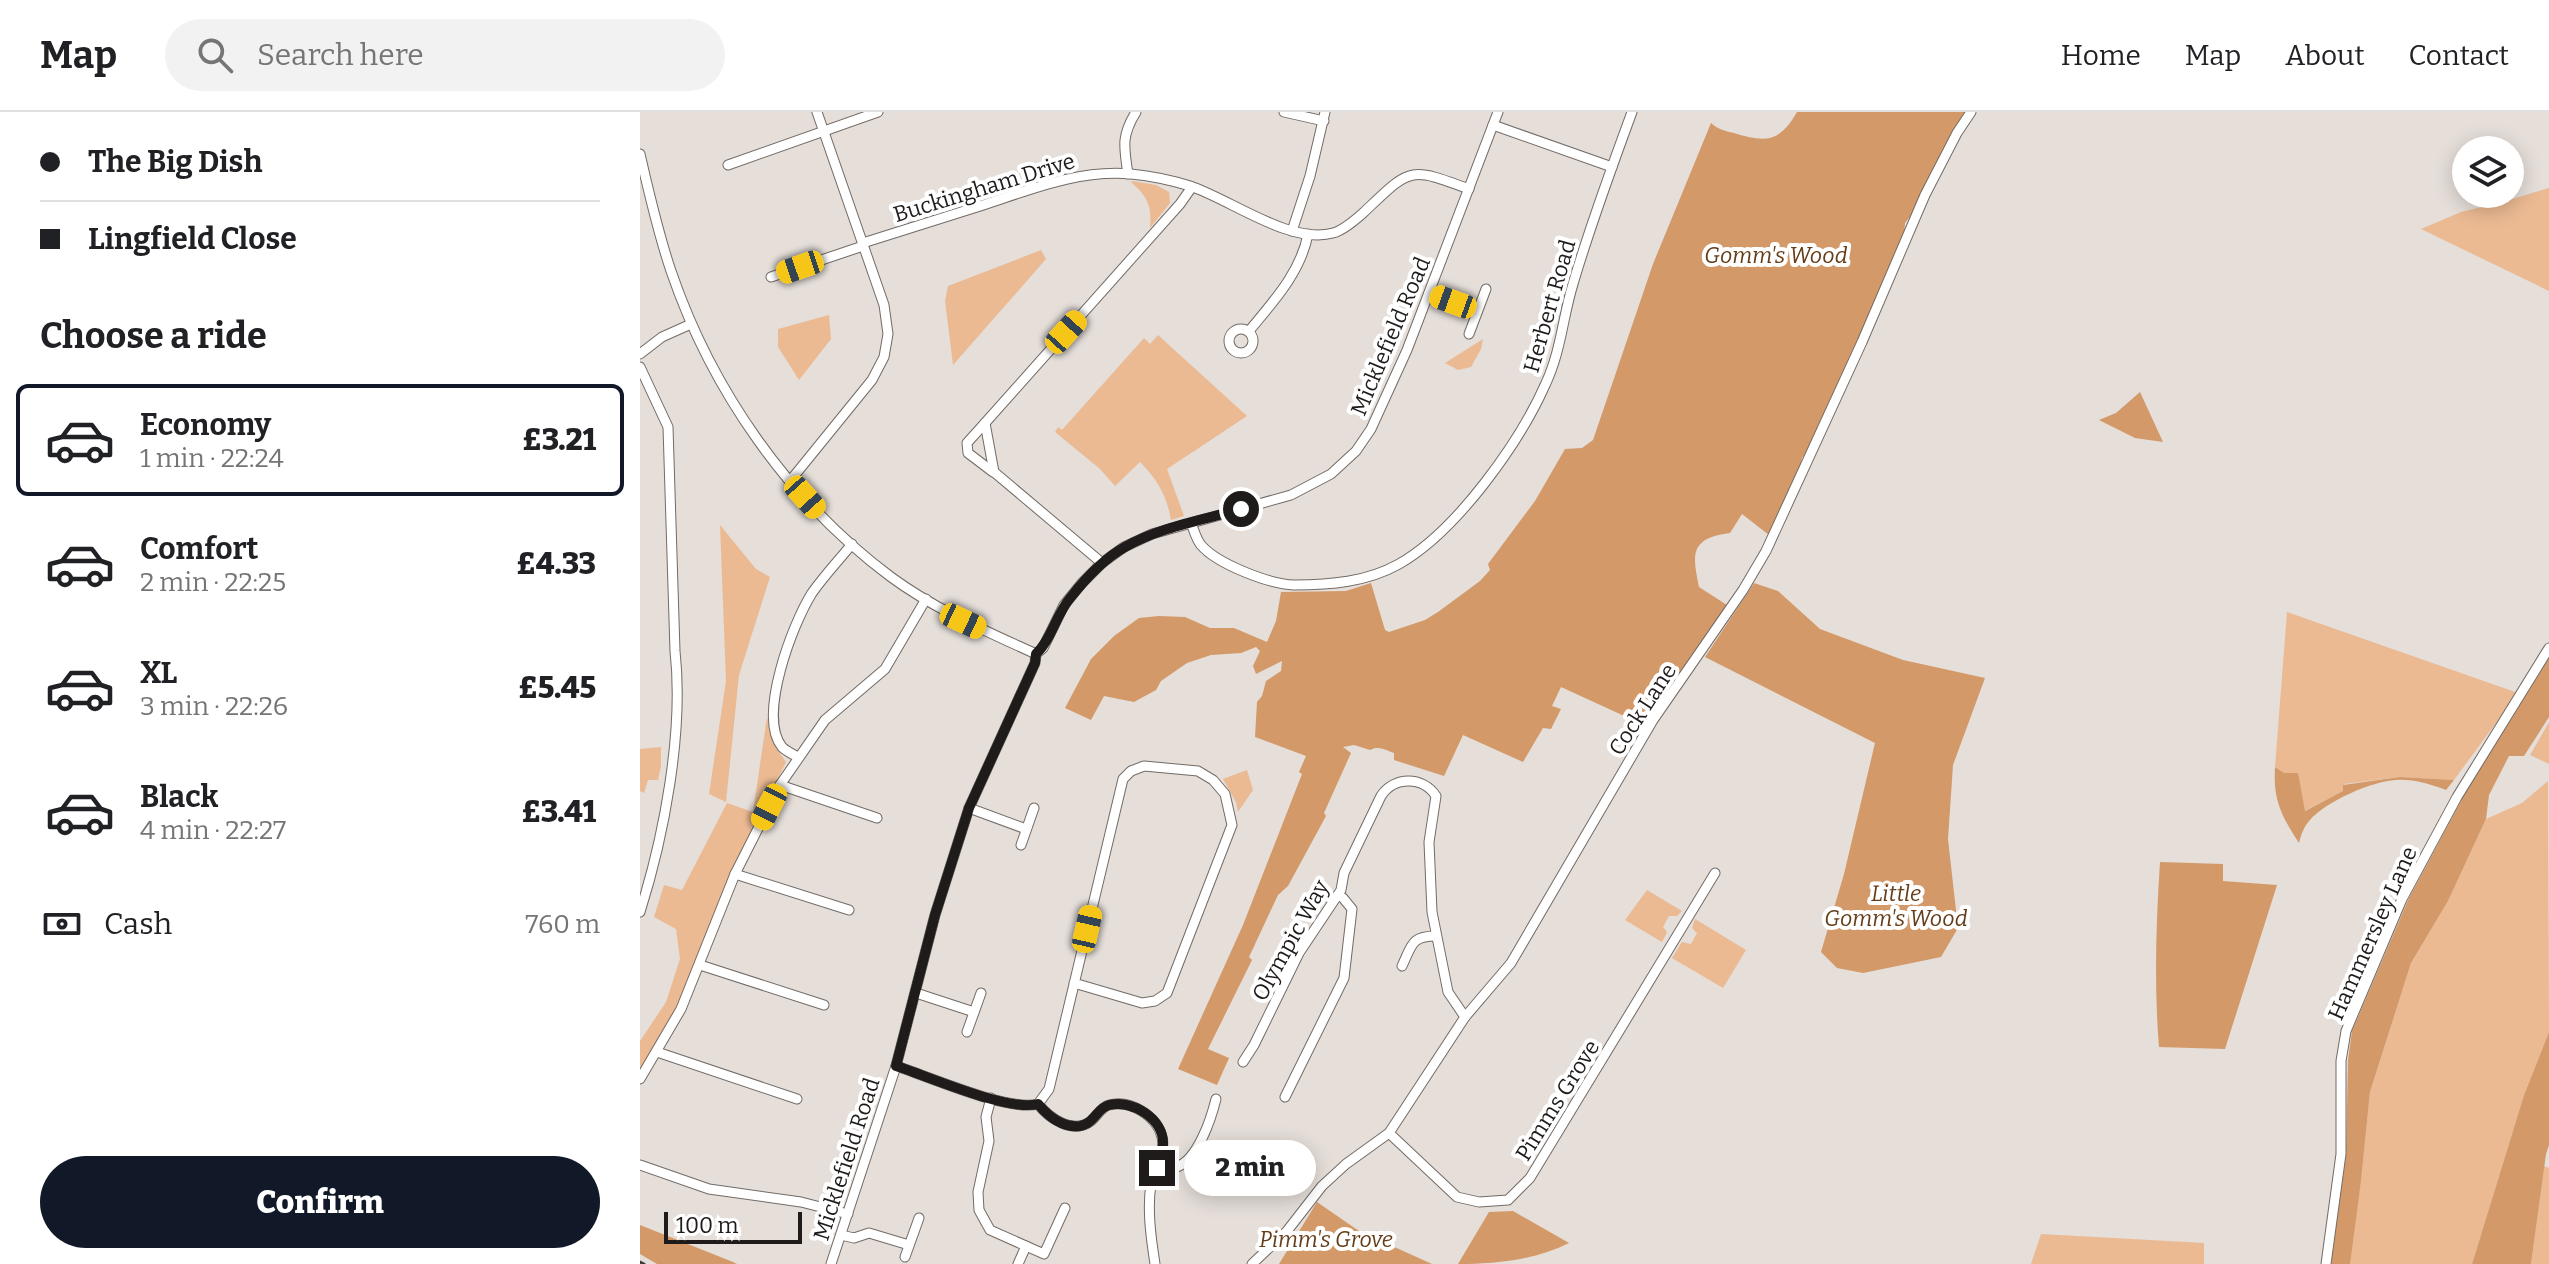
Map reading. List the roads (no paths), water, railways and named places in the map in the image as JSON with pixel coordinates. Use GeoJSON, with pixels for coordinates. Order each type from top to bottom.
{"type":"FeatureCollection","features":[{"type":"Feature","properties":{"kind":"street"},"geometry":{"type":"LineString","coordinates":[[790,481],[872,380],[884,357],[888,334],[884,305],[817,112]]}},
{"type":"Feature","properties":{"kind":"street"},"geometry":{"type":"LineString","coordinates":[[728,165],[878,112]]}},
{"type":"Feature","properties":{"kind":"street"},"geometry":{"type":"LineString","coordinates":[[1128,174],[1123,141],[1136,112]]}},
{"type":"Feature","properties":{"kind":"street"},"geometry":{"type":"LineString","coordinates":[[1284,112],[1324,117],[1310,176],[1292,231]]}},
{"type":"Feature","properties":{"kind":"street","name":"Micklefield Road"},"geometry":{"type":"LineString","coordinates":[[831,1264],[896,1066],[935,915],[969,808],[1035,663],[1036,654],[1043,648],[1064,605],[1102,563],[1124,547],[1152,534],[1291,495],[1331,474],[1356,451],[1382,406],[1498,112]]}},
{"type":"Feature","properties":{"kind":"street","name":"Herbert Road"},"geometry":{"type":"LineString","coordinates":[[1191,523],[1198,543],[1205,549],[1255,576],[1282,584],[1326,585],[1357,580],[1399,564],[1427,544],[1483,484],[1525,425],[1546,385],[1561,339],[1572,286],[1632,112]]}},
{"type":"Feature","properties":{"kind":"street","name":"Cock Lane"},"geometry":{"type":"LineString","coordinates":[[1252,1264],[1287,1231],[1322,1186],[1389,1133],[1465,1017],[1511,963],[1653,720],[1743,590],[1766,551],[1862,342],[1925,195],[1971,112]]}},
{"type":"Feature","properties":{"kind":"street"},"geometry":{"type":"LineString","coordinates":[[1493,125],[1612,167]]}},
{"type":"Feature","properties":{"kind":"street"},"geometry":{"type":"LineString","coordinates":[[640,154],[661,240],[691,324],[732,402],[756,439],[820,514],[892,577],[963,621],[1036,654]]}},
{"type":"Feature","properties":{"kind":"street","name":"Buckingham Drive"},"geometry":{"type":"LineString","coordinates":[[771,277],[1071,178],[1096,173],[1156,177],[1192,187],[1292,231],[1308,234],[1333,233],[1355,221],[1400,179],[1413,174],[1427,173],[1469,189]]}},
{"type":"Feature","properties":{"kind":"street"},"geometry":{"type":"LineString","coordinates":[[1102,563],[968,453],[967,443],[1192,187]]}},
{"type":"Feature","properties":{"kind":"street"},"geometry":{"type":"LineString","coordinates":[[1249,331],[1278,296],[1304,253],[1308,234]]}},
{"type":"Feature","properties":{"kind":"street"},"geometry":{"type":"LineString","coordinates":[[1469,334],[1486,289]]}},
{"type":"Feature","properties":{"kind":"street"},"geometry":{"type":"LineString","coordinates":[[1429,293],[1477,311]]}},
{"type":"Feature","properties":{"kind":"street"},"geometry":{"type":"LineString","coordinates":[[640,354],[662,337],[691,324]]}},
{"type":"Feature","properties":{"kind":"street"},"geometry":{"type":"LineString","coordinates":[[640,367],[668,427],[678,683],[665,812],[640,912]]}},
{"type":"Feature","properties":{"kind":"street"},"geometry":{"type":"LineString","coordinates":[[985,423],[994,472]]}},
{"type":"Feature","properties":{"kind":"street"},"geometry":{"type":"LineString","coordinates":[[798,757],[783,748],[774,729],[774,696],[787,643],[812,594],[852,544]]}},
{"type":"Feature","properties":{"kind":"street"},"geometry":{"type":"LineString","coordinates":[[640,1079],[681,1009],[735,874],[780,785],[825,720],[885,669],[926,599]]}},
{"type":"Feature","properties":{"kind":"street","name":"Hammersley Lane"},"geometry":{"type":"LineString","coordinates":[[2326,1264],[2341,1154],[2341,1061],[2346,1031],[2402,899],[2457,797],[2549,648]]}},
{"type":"Feature","properties":{"kind":"street"},"geometry":{"type":"LineString","coordinates":[[896,1066],[991,1098],[1021,1106],[1038,1104],[1049,1089],[1074,983],[1123,779],[1137,768],[1159,766],[1198,771],[1213,780],[1228,800],[1232,825],[1167,993],[1155,1001],[1142,1003],[1074,983]]}},
{"type":"Feature","properties":{"kind":"street","name":"Olympic Way"},"geometry":{"type":"LineString","coordinates":[[1243,1062],[1299,953],[1338,895],[1344,873],[1383,793],[1397,783],[1421,783],[1436,796],[1429,842],[1432,912],[1448,992],[1465,1017]]}},
{"type":"Feature","properties":{"kind":"street"},"geometry":{"type":"LineString","coordinates":[[780,785],[877,818]]}},
{"type":"Feature","properties":{"kind":"street"},"geometry":{"type":"LineString","coordinates":[[969,808],[1026,829]]}},
{"type":"Feature","properties":{"kind":"street"},"geometry":{"type":"LineString","coordinates":[[1021,845],[1034,808]]}},
{"type":"Feature","properties":{"kind":"street","name":"Pimms Grove"},"geometry":{"type":"LineString","coordinates":[[1389,1133],[1457,1197],[1479,1202],[1508,1200],[1530,1178],[1715,873]]}},
{"type":"Feature","properties":{"kind":"street"},"geometry":{"type":"LineString","coordinates":[[735,874],[849,910]]}},
{"type":"Feature","properties":{"kind":"street"},"geometry":{"type":"LineString","coordinates":[[1285,1097],[1344,978],[1352,909],[1338,895]]}},
{"type":"Feature","properties":{"kind":"street"},"geometry":{"type":"LineString","coordinates":[[1402,966],[1413,941],[1420,936],[1436,936]]}},
{"type":"Feature","properties":{"kind":"street"},"geometry":{"type":"LineString","coordinates":[[700,965],[824,1005]]}},
{"type":"Feature","properties":{"kind":"street"},"geometry":{"type":"LineString","coordinates":[[916,993],[974,1012]]}},
{"type":"Feature","properties":{"kind":"street"},"geometry":{"type":"LineString","coordinates":[[967,1032],[981,993]]}},
{"type":"Feature","properties":{"kind":"street"},"geometry":{"type":"LineString","coordinates":[[657,1052],[797,1099]]}},
{"type":"Feature","properties":{"kind":"street"},"geometry":{"type":"LineString","coordinates":[[991,1098],[986,1117],[989,1141],[978,1192],[979,1210],[990,1230],[1044,1254],[1065,1208]]}},
{"type":"Feature","properties":{"kind":"street"},"geometry":{"type":"LineString","coordinates":[[1157,1168],[1177,1167],[1191,1155],[1206,1130],[1216,1099]]}},
{"type":"Feature","properties":{"kind":"street"},"geometry":{"type":"LineString","coordinates":[[1038,1104],[1048,1116],[1078,1126],[1090,1121],[1111,1104],[1139,1110],[1155,1121],[1163,1144],[1151,1180],[1150,1194],[1150,1232],[1155,1264]]}},
{"type":"Feature","properties":{"kind":"street"},"geometry":{"type":"LineString","coordinates":[[640,1165],[709,1189],[801,1202],[848,1214]]}},
{"type":"Feature","properties":{"kind":"street"},"geometry":{"type":"LineString","coordinates":[[905,1257],[919,1218]]}},
{"type":"Feature","properties":{"kind":"street"},"geometry":{"type":"LineString","coordinates":[[841,1235],[854,1238],[869,1233],[909,1245]]}},
{"type":"Feature","properties":{"kind":"street"},"geometry":{"type":"LineString","coordinates":[[1018,1264],[1026,1246]]}},
{"type":"Feature","properties":{"kind":"railway"},"geometry":{"type":"LineString","coordinates":[[640,1262],[644,1264]]}},
{"type":"Feature","properties":{"kind":"park label","name":"Gomm's Wood"},"geometry":{"type":"Point","coordinates":[1776,255]}},
{"type":"Feature","properties":{"kind":"park label","name":"Little Gomm's Wood"},"geometry":{"type":"Point","coordinates":[1896,906]}},
{"type":"Feature","properties":{"kind":"park label","name":"Pimm's Grove"},"geometry":{"type":"Point","coordinates":[1326,1239]}}]}
